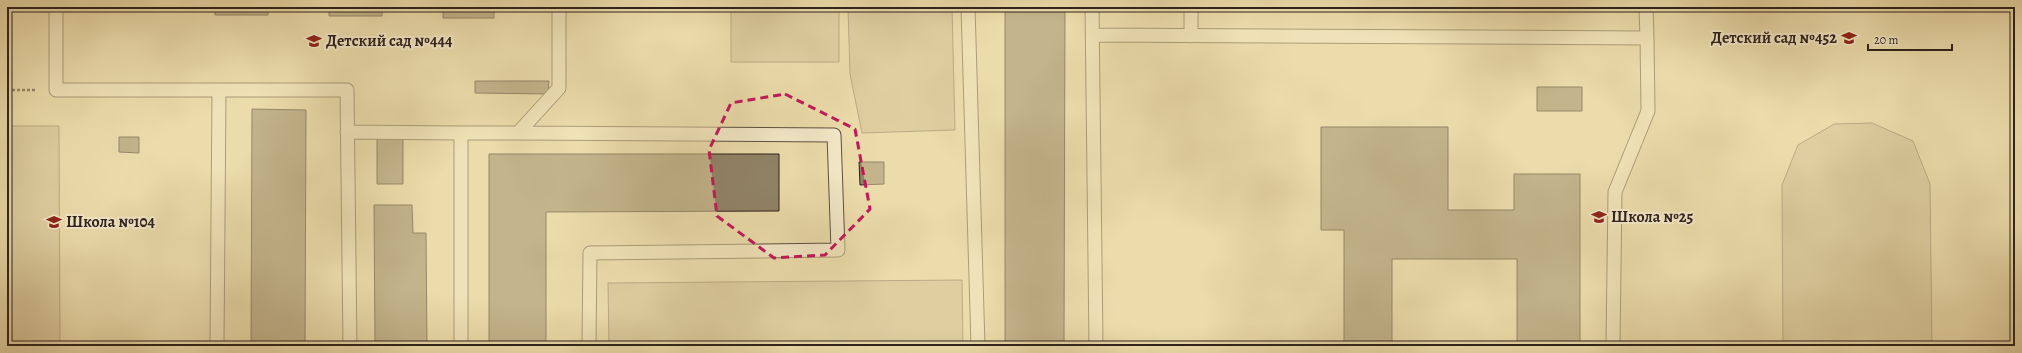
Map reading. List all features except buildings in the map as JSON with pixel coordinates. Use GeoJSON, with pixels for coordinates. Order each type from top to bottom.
{"type":"FeatureCollection","features":[{"type":"Feature","properties":{"kind":"lane"},"geometry":{"type":"LineString","coordinates":[[56,7],[56,90],[347,90],[350,346]]}},
{"type":"Feature","properties":{"kind":"lane"},"geometry":{"type":"LineString","coordinates":[[518,133],[559,88],[559,7]]}},
{"type":"Feature","properties":{"kind":"lane"},"geometry":{"type":"LineString","coordinates":[[968,7],[978,346]]}},
{"type":"Feature","properties":{"kind":"lane"},"geometry":{"type":"LineString","coordinates":[[1092,7],[1096,346]]}},
{"type":"Feature","properties":{"kind":"lane"},"geometry":{"type":"LineString","coordinates":[[1191,7],[1191,36]]}},
{"type":"Feature","properties":{"kind":"lane"},"geometry":{"type":"LineString","coordinates":[[1613,346],[1615,192],[1648,111],[1646,7]]}},
{"type":"Feature","properties":{"kind":"lane"},"geometry":{"type":"LineString","coordinates":[[1093,35],[1647,38]]}},
{"type":"Feature","properties":{"kind":"lane"},"geometry":{"type":"LineString","coordinates":[[218,346],[219,90]]}},
{"type":"Feature","properties":{"kind":"lane"},"geometry":{"type":"LineString","coordinates":[[347,132],[834,135],[838,250],[590,253],[589,346]]}},
{"type":"Feature","properties":{"kind":"lane"},"geometry":{"type":"LineString","coordinates":[[461,346],[462,133]]}},
{"type":"Feature","properties":{"kind":"path"},"geometry":{"type":"LineString","coordinates":[[7,90],[56,90]]}},
{"type":"Feature","properties":{"kind":"highlighted area"},"geometry":{"type":"Polygon","coordinates":[[[785,94],[855,129],[870,209],[825,255],[774,258],[717,216],[709,150],[731,103],[785,94]]]}},
{"type":"Feature","properties":{"kind":"shaded area"},"geometry":{"type":"Polygon","coordinates":[[[731,7],[839,7],[839,62],[731,62],[731,7]]]}},
{"type":"Feature","properties":{"kind":"shaded area"},"geometry":{"type":"Polygon","coordinates":[[[848,7],[952,7],[955,130],[862,133],[850,74],[848,7]]]}},
{"type":"Feature","properties":{"kind":"shaded area"},"geometry":{"type":"Polygon","coordinates":[[[1872,123],[1913,141],[1930,184],[1932,346],[1783,346],[1782,185],[1798,145],[1834,124],[1872,123]]]}},
{"type":"Feature","properties":{"kind":"shaded area"},"geometry":{"type":"Polygon","coordinates":[[[7,126],[59,126],[60,346],[7,346],[7,126]]]}},
{"type":"Feature","properties":{"kind":"shaded area"},"geometry":{"type":"Polygon","coordinates":[[[962,280],[963,346],[609,346],[608,283],[962,280]]]}},
{"type":"Feature","properties":{"kind":"place","name":"Детский сад №452"},"geometry":{"type":"Point","coordinates":[1849,38]}},
{"type":"Feature","properties":{"kind":"place","name":"Детский сад №444"},"geometry":{"type":"Point","coordinates":[314,41]}},
{"type":"Feature","properties":{"kind":"place","name":"Школа №25"},"geometry":{"type":"Point","coordinates":[1599,217]}},
{"type":"Feature","properties":{"kind":"place","name":"Школа №104"},"geometry":{"type":"Point","coordinates":[54,222]}}]}
